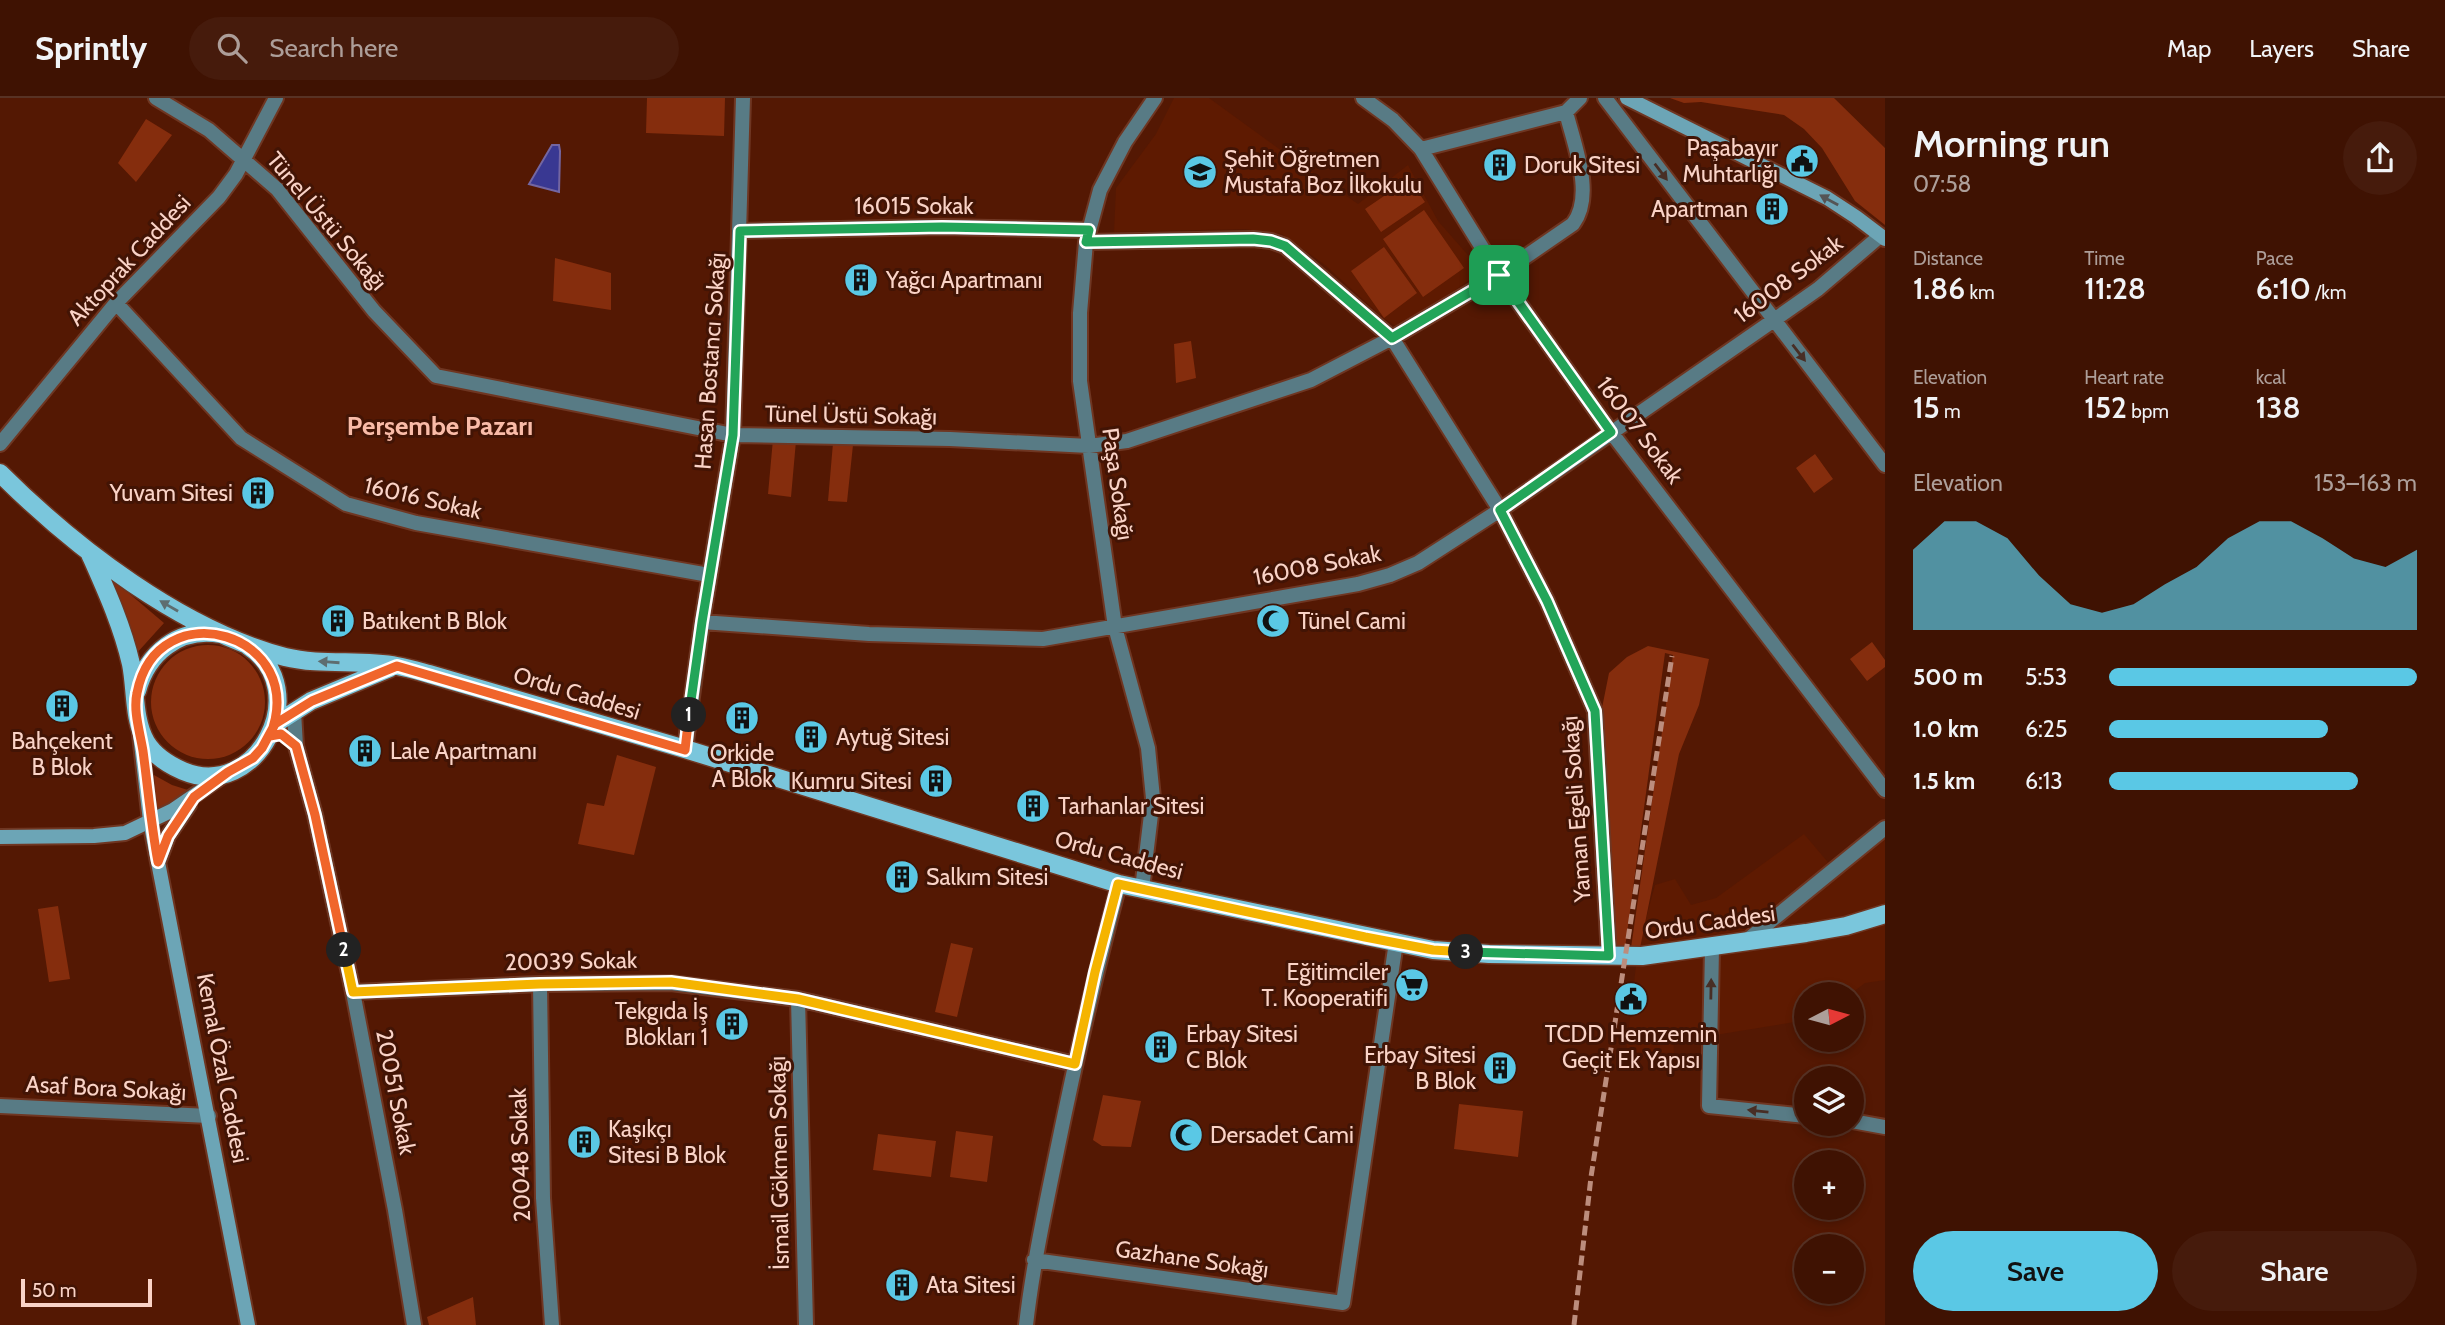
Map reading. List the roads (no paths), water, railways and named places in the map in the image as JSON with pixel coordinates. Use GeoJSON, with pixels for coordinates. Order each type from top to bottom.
{"type":"FeatureCollection","features":[{"type":"Feature","properties":{"kind":"main road"},"geometry":{"type":"LineString","coordinates":[[1628,98],[1827,198],[1882,238]]}},
{"type":"Feature","properties":{"kind":"main road"},"geometry":{"type":"LineString","coordinates":[[0,473],[88,550],[145,592],[253,650],[266,665],[275,684],[278,704],[272,730]]}},
{"type":"Feature","properties":{"kind":"main road"},"geometry":{"type":"LineString","coordinates":[[88,550],[120,626],[131,666],[137,720],[147,743],[164,761],[185,772],[199,775],[228,772]]}},
{"type":"Feature","properties":{"kind":"main road"},"geometry":{"type":"LineString","coordinates":[[136,696],[141,675],[153,657],[169,643],[188,635],[209,632],[233,638]]}},
{"type":"Feature","properties":{"kind":"main road","name":"Ordu Caddesi"},"geometry":{"type":"LineString","coordinates":[[233,638],[288,658],[397,666],[685,750],[1118,884],[1433,950],[1489,954],[1642,956],[1712,948],[1846,926],[1885,914]]}},
{"type":"Feature","properties":{"kind":"main road"},"geometry":{"type":"LineString","coordinates":[[0,837],[125,832],[173,810],[253,758],[272,730],[312,701],[397,666]]}},
{"type":"Feature","properties":{"kind":"main road","name":"Kemal Özal Caddesi"},"geometry":{"type":"LineString","coordinates":[[137,720],[150,821],[248,1325]]}},
{"type":"Feature","properties":{"kind":"main road"},"geometry":{"type":"LineString","coordinates":[[158,862],[168,836],[194,797]]}},
{"type":"Feature","properties":{"kind":"street","name":"Tünel Üstü Sokağı"},"geometry":{"type":"LineString","coordinates":[[156,98],[209,130],[277,189],[374,311],[436,376],[733,435],[950,439],[1089,446],[1127,441],[1311,380],[1392,338],[1499,275],[1573,225],[1581,214],[1582,191],[1580,170],[1566,112]]}},
{"type":"Feature","properties":{"kind":"street","name":"Aktoprak Caddesi"},"geometry":{"type":"LineString","coordinates":[[0,444],[116,303],[219,197],[244,159],[276,98]]}},
{"type":"Feature","properties":{"kind":"street","name":"Hasan Bostancı Sokağı"},"geometry":{"type":"LineString","coordinates":[[685,750],[709,575],[733,435],[743,98]]}},
{"type":"Feature","properties":{"kind":"street","name":"Paşa Sokağı"},"geometry":{"type":"LineString","coordinates":[[1142,889],[1153,798],[1147,748],[1115,627],[1080,381],[1080,313],[1088,236],[1100,190],[1125,142],[1155,98]]}},
{"type":"Feature","properties":{"kind":"street","name":"16007 Sokak"},"geometry":{"type":"LineString","coordinates":[[1363,98],[1393,120],[1421,149],[1499,275],[1611,432],[1885,790]]}},
{"type":"Feature","properties":{"kind":"street"},"geometry":{"type":"LineString","coordinates":[[1421,149],[1566,112],[1580,98]]}},
{"type":"Feature","properties":{"kind":"street"},"geometry":{"type":"LineString","coordinates":[[1605,98],[1885,465]]}},
{"type":"Feature","properties":{"kind":"street","name":"16015 Sokak"},"geometry":{"type":"LineString","coordinates":[[740,231],[942,227],[1088,236]]}},
{"type":"Feature","properties":{"kind":"street","name":"Yaman Egeli Sokağı"},"geometry":{"type":"LineString","coordinates":[[1088,236],[1271,241],[1285,246],[1392,338],[1500,510],[1547,601],[1595,711],[1609,956]]}},
{"type":"Feature","properties":{"kind":"street","name":"16008 Sokak"},"geometry":{"type":"LineString","coordinates":[[702,622],[869,634],[1044,639],[1358,584],[1390,575],[1418,563],[1500,510],[1818,289],[1882,238]]}},
{"type":"Feature","properties":{"kind":"street","name":"16016 Sokak"},"geometry":{"type":"LineString","coordinates":[[116,303],[241,438],[345,504],[416,523],[709,575]]}},
{"type":"Feature","properties":{"kind":"street","name":"20051 Sokak"},"geometry":{"type":"LineString","coordinates":[[294,712],[296,746],[315,815],[353,992],[396,1210],[414,1325]]}},
{"type":"Feature","properties":{"kind":"street"},"geometry":{"type":"LineString","coordinates":[[272,730],[296,746]]}},
{"type":"Feature","properties":{"kind":"street"},"geometry":{"type":"LineString","coordinates":[[1744,942],[1885,828]]}},
{"type":"Feature","properties":{"kind":"street"},"geometry":{"type":"LineString","coordinates":[[1026,1325],[1034,1260],[1095,972],[1118,884]]}},
{"type":"Feature","properties":{"kind":"street","name":"Gazhane Sokağı"},"geometry":{"type":"LineString","coordinates":[[1034,1260],[1343,1303],[1396,942]]}},
{"type":"Feature","properties":{"kind":"street"},"geometry":{"type":"LineString","coordinates":[[1712,948],[1709,1106],[1794,1115]]}},
{"type":"Feature","properties":{"kind":"street","name":"20039 Sokak"},"geometry":{"type":"LineString","coordinates":[[353,992],[540,984],[671,982],[798,999],[1075,1064]]}},
{"type":"Feature","properties":{"kind":"street","name":"20048 Sokak"},"geometry":{"type":"LineString","coordinates":[[540,984],[543,1198],[552,1325]]}},
{"type":"Feature","properties":{"kind":"street","name":"İsmail Gökmen Sokağı"},"geometry":{"type":"LineString","coordinates":[[798,999],[806,1325]]}},
{"type":"Feature","properties":{"kind":"street","name":"Asaf Bora Sokağı"},"geometry":{"type":"LineString","coordinates":[[0,1106],[209,1116]]}},
{"type":"Feature","properties":{"kind":"street"},"geometry":{"type":"LineString","coordinates":[[1864,1123],[1885,1127]]}},
{"type":"Feature","properties":{"kind":"railway"},"geometry":{"type":"LineString","coordinates":[[1574,1325],[1591,1177],[1672,656]]}},
{"type":"Feature","properties":{"kind":"place","name":"Paşabayır Muhtarlığı"},"geometry":{"type":"Point","coordinates":[1802,161]}},
{"type":"Feature","properties":{"kind":"place","name":"Doruk Sitesi"},"geometry":{"type":"Point","coordinates":[1500,165]}},
{"type":"Feature","properties":{"kind":"place","name":"Şehit Öğretmen Mustafa Boz İlkokulu"},"geometry":{"type":"Point","coordinates":[1200,172]}},
{"type":"Feature","properties":{"kind":"place","name":"Apartman"},"geometry":{"type":"Point","coordinates":[1772,209]}},
{"type":"Feature","properties":{"kind":"place","name":"Yağcı Apartmanı"},"geometry":{"type":"Point","coordinates":[861,280]}},
{"type":"Feature","properties":{"kind":"place","name":"Yuvam Sitesi"},"geometry":{"type":"Point","coordinates":[258,493]}},
{"type":"Feature","properties":{"kind":"place","name":"Batıkent B Blok"},"geometry":{"type":"Point","coordinates":[338,621]}},
{"type":"Feature","properties":{"kind":"place","name":"Tünel Cami"},"geometry":{"type":"Point","coordinates":[1273,621]}},
{"type":"Feature","properties":{"kind":"place","name":"Bahçekent B Blok"},"geometry":{"type":"Point","coordinates":[62,706]}},
{"type":"Feature","properties":{"kind":"place","name":"Orkide A Blok"},"geometry":{"type":"Point","coordinates":[742,718]}},
{"type":"Feature","properties":{"kind":"place","name":"Aytuğ Sitesi"},"geometry":{"type":"Point","coordinates":[811,737]}},
{"type":"Feature","properties":{"kind":"place","name":"Lale Apartmanı"},"geometry":{"type":"Point","coordinates":[365,751]}},
{"type":"Feature","properties":{"kind":"place","name":"Kumru Sitesi"},"geometry":{"type":"Point","coordinates":[936,781]}},
{"type":"Feature","properties":{"kind":"place","name":"Tarhanlar Sitesi"},"geometry":{"type":"Point","coordinates":[1033,806]}},
{"type":"Feature","properties":{"kind":"place","name":"Salkım Sitesi"},"geometry":{"type":"Point","coordinates":[902,877]}},
{"type":"Feature","properties":{"kind":"place","name":"Eğitimciler T. Kooperatifi"},"geometry":{"type":"Point","coordinates":[1412,985]}},
{"type":"Feature","properties":{"kind":"place","name":"TCDD Hemzemin Geçit Ek Yapısı"},"geometry":{"type":"Point","coordinates":[1631,999]}},
{"type":"Feature","properties":{"kind":"place","name":"Tekgıda İş Blokları 1"},"geometry":{"type":"Point","coordinates":[732,1024]}},
{"type":"Feature","properties":{"kind":"place","name":"Erbay Sitesi C Blok"},"geometry":{"type":"Point","coordinates":[1161,1047]}},
{"type":"Feature","properties":{"kind":"place","name":"Erbay Sitesi B Blok"},"geometry":{"type":"Point","coordinates":[1500,1068]}},
{"type":"Feature","properties":{"kind":"place","name":"Dersadet Cami"},"geometry":{"type":"Point","coordinates":[1186,1135]}},
{"type":"Feature","properties":{"kind":"place","name":"Kaşıkçı Sitesi B Blok"},"geometry":{"type":"Point","coordinates":[584,1142]}},
{"type":"Feature","properties":{"kind":"place","name":"Ata Sitesi"},"geometry":{"type":"Point","coordinates":[902,1285]}},
{"type":"Feature","properties":{"kind":"district","name":"Perşembe Pazarı"},"geometry":{"type":"Point","coordinates":[440,426]}}]}
